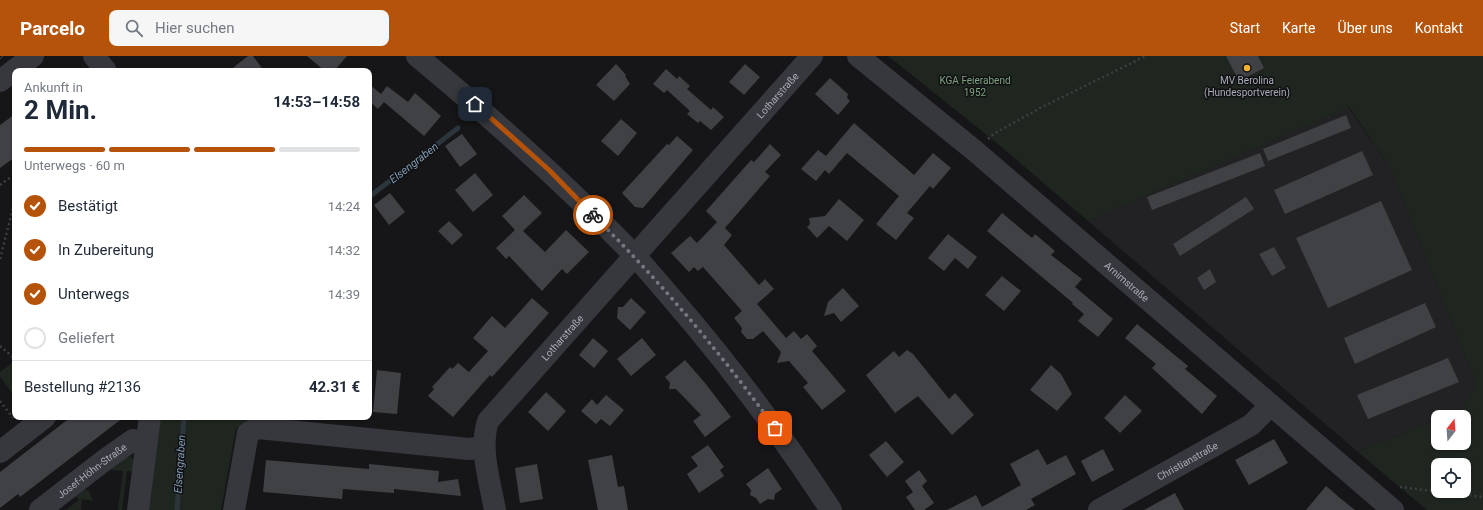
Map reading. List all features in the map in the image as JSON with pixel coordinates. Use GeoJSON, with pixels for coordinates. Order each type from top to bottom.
{"type":"FeatureCollection","features":[{"type":"Feature","properties":{"kind":"street"},"geometry":{"type":"LineString","coordinates":[[18,68],[33,56]]}},
{"type":"Feature","properties":{"kind":"street"},"geometry":{"type":"LineString","coordinates":[[94,56],[104,68]]}},
{"type":"Feature","properties":{"kind":"street"},"geometry":{"type":"LineString","coordinates":[[417,56],[487,114],[549,170],[635,256],[751,394],[800,462],[831,510]]}},
{"type":"Feature","properties":{"kind":"street","name":"Lotharstraße"},"geometry":{"type":"LineString","coordinates":[[495,510],[484,447],[484,433],[488,421],[812,56]]}},
{"type":"Feature","properties":{"kind":"street","name":"Arnimstraße"},"geometry":{"type":"LineString","coordinates":[[858,56],[975,151],[1393,510]]}},
{"type":"Feature","properties":{"kind":"street"},"geometry":{"type":"LineString","coordinates":[[0,82],[12,73]]}},
{"type":"Feature","properties":{"kind":"street","name":"Christianstraße"},"geometry":{"type":"LineString","coordinates":[[1099,510],[1251,425],[1271,405]]}},
{"type":"Feature","properties":{"kind":"street"},"geometry":{"type":"LineString","coordinates":[[0,452],[41,420]]}},
{"type":"Feature","properties":{"kind":"street"},"geometry":{"type":"LineString","coordinates":[[138,510],[150,420]]}},
{"type":"Feature","properties":{"kind":"street"},"geometry":{"type":"LineString","coordinates":[[234,510],[248,434],[258,428],[469,448],[484,447]]}},
{"type":"Feature","properties":{"kind":"street","name":"Josef-Höhn-Straße"},"geometry":{"type":"LineString","coordinates":[[40,510],[133,440],[146,442]]}},
{"type":"Feature","properties":{"kind":"path"},"geometry":{"type":"LineString","coordinates":[[975,151],[994,133],[1042,107],[1146,56]]}},
{"type":"Feature","properties":{"kind":"path"},"geometry":{"type":"LineString","coordinates":[[0,185],[12,176]]}},
{"type":"Feature","properties":{"kind":"path"},"geometry":{"type":"LineString","coordinates":[[0,259],[12,212]]}},
{"type":"Feature","properties":{"kind":"path"},"geometry":{"type":"LineString","coordinates":[[0,346],[12,356]]}},
{"type":"Feature","properties":{"kind":"path"},"geometry":{"type":"LineString","coordinates":[[1400,487],[1483,498]]}},
{"type":"Feature","properties":{"kind":"shaded area"},"geometry":{"type":"Polygon","coordinates":[[[1348,107],[1390,167],[1476,384],[1462,409],[1431,410],[1431,422],[1358,452],[1088,221],[1348,107]]]}},
{"type":"Feature","properties":{"kind":"green space","name":"KGA Feierabend 1952"},"geometry":{"type":"Polygon","coordinates":[[[888,56],[1483,56],[1483,510],[1427,510],[1358,452],[1431,422],[1431,450],[1471,450],[1471,410],[1460,410],[1462,409],[1476,384],[1390,167],[1349,107],[1088,221],[998,144],[888,56]]]}},
{"type":"Feature","properties":{"kind":"green space"},"geometry":{"type":"Polygon","coordinates":[[[12,363],[12,393],[0,377],[0,372],[12,363]]]}},
{"type":"Feature","properties":{"kind":"green space"},"geometry":{"type":"Polygon","coordinates":[[[160,420],[250,420],[236,429],[221,510],[148,510],[160,420]]]}},
{"type":"Feature","properties":{"kind":"green space"},"geometry":{"type":"Polygon","coordinates":[[[130,456],[136,462],[137,472],[127,471],[122,510],[118,510],[123,471],[112,470],[112,466],[130,456]]]}},
{"type":"Feature","properties":{"kind":"green space"},"geometry":{"type":"Polygon","coordinates":[[[83,489],[89,491],[93,501],[82,499],[81,510],[66,510],[79,500],[72,492],[83,489]]]}},
{"type":"Feature","properties":{"kind":"building"},"geometry":{"type":"Polygon","coordinates":[[[248,56],[253,56],[262,68],[233,68],[248,56]]]}},
{"type":"Feature","properties":{"kind":"building"},"geometry":{"type":"Polygon","coordinates":[[[307,56],[347,56],[337,68],[321,68],[307,56]]]}},
{"type":"Feature","properties":{"kind":"building","name":"MV Berolina (Hundesportverein)"},"geometry":{"type":"Polygon","coordinates":[[[1226,56],[1258,56],[1264,68],[1239,81],[1226,56]]]}},
{"type":"Feature","properties":{"kind":"building"},"geometry":{"type":"Polygon","coordinates":[[[616,64],[626,75],[625,76],[630,84],[614,101],[596,85],[616,64]]]}},
{"type":"Feature","properties":{"kind":"building"},"geometry":{"type":"Polygon","coordinates":[[[745,64],[760,77],[744,95],[729,82],[745,64]]]}},
{"type":"Feature","properties":{"kind":"building"},"geometry":{"type":"Polygon","coordinates":[[[666,69],[677,79],[679,76],[690,86],[687,89],[711,110],[713,107],[724,117],[711,130],[700,121],[698,123],[687,114],[690,111],[667,90],[664,93],[653,84],[666,69]]]}},
{"type":"Feature","properties":{"kind":"building"},"geometry":{"type":"Polygon","coordinates":[[[830,78],[848,94],[847,98],[850,101],[838,115],[815,94],[830,78]]]}},
{"type":"Feature","properties":{"kind":"building"},"geometry":{"type":"Polygon","coordinates":[[[372,86],[381,94],[387,86],[408,102],[415,93],[441,116],[424,136],[384,102],[378,109],[372,104],[372,86]]]}},
{"type":"Feature","properties":{"kind":"building"},"geometry":{"type":"Polygon","coordinates":[[[1346,115],[1351,128],[1268,161],[1263,149],[1346,115]]]}},
{"type":"Feature","properties":{"kind":"building"},"geometry":{"type":"Polygon","coordinates":[[[12,116],[12,159],[0,168],[0,125],[12,116]]]}},
{"type":"Feature","properties":{"kind":"building"},"geometry":{"type":"Polygon","coordinates":[[[621,119],[637,133],[618,156],[601,141],[621,119]]]}},
{"type":"Feature","properties":{"kind":"building"},"geometry":{"type":"Polygon","coordinates":[[[854,123],[914,175],[933,153],[951,168],[933,189],[930,186],[907,213],[914,218],[896,240],[876,224],[899,196],[847,153],[829,174],[825,170],[816,181],[801,169],[818,150],[826,156],[854,123]]]}},
{"type":"Feature","properties":{"kind":"building"},"geometry":{"type":"Polygon","coordinates":[[[462,134],[477,154],[460,167],[445,146],[462,134]]]}},
{"type":"Feature","properties":{"kind":"building"},"geometry":{"type":"Polygon","coordinates":[[[677,136],[693,150],[643,208],[635,207],[622,193],[667,144],[669,145],[677,136]]]}},
{"type":"Feature","properties":{"kind":"building"},"geometry":{"type":"Polygon","coordinates":[[[770,144],[781,155],[765,172],[770,176],[725,228],[732,235],[724,245],[759,285],[765,279],[774,289],[757,304],[786,338],[794,331],[801,339],[807,334],[817,346],[812,351],[846,391],[822,410],[803,387],[808,383],[789,361],[777,363],[781,352],[763,331],[753,339],[747,339],[741,332],[742,328],[734,318],[742,311],[703,267],[698,271],[694,267],[689,272],[671,253],[690,236],[697,243],[717,222],[706,211],[751,160],[754,162],[770,144]]]}},
{"type":"Feature","properties":{"kind":"building"},"geometry":{"type":"Polygon","coordinates":[[[1362,151],[1373,175],[1285,214],[1274,190],[1362,151]]]}},
{"type":"Feature","properties":{"kind":"building"},"geometry":{"type":"Polygon","coordinates":[[[1260,153],[1265,166],[1152,210],[1147,197],[1260,153]]]}},
{"type":"Feature","properties":{"kind":"building"},"geometry":{"type":"Polygon","coordinates":[[[475,173],[493,195],[473,212],[455,190],[475,173]]]}},
{"type":"Feature","properties":{"kind":"building"},"geometry":{"type":"Polygon","coordinates":[[[390,193],[405,212],[389,225],[374,205],[390,193]]]}},
{"type":"Feature","properties":{"kind":"building"},"geometry":{"type":"Polygon","coordinates":[[[524,195],[542,213],[523,231],[545,252],[566,230],[589,252],[567,274],[562,269],[542,291],[509,256],[506,259],[496,248],[515,230],[502,216],[524,195]]]}},
{"type":"Feature","properties":{"kind":"building"},"geometry":{"type":"Polygon","coordinates":[[[1246,197],[1254,209],[1180,256],[1173,244],[1246,197]]]}},
{"type":"Feature","properties":{"kind":"building"},"geometry":{"type":"Polygon","coordinates":[[[839,199],[864,220],[847,241],[829,226],[817,238],[807,227],[810,224],[809,218],[825,216],[839,199]]]}},
{"type":"Feature","properties":{"kind":"building"},"geometry":{"type":"Polygon","coordinates":[[[1381,201],[1412,270],[1328,308],[1296,238],[1381,201]]]}},
{"type":"Feature","properties":{"kind":"building"},"geometry":{"type":"Polygon","coordinates":[[[1002,213],[1032,238],[1035,234],[1055,251],[1051,255],[1082,279],[1075,287],[1113,319],[1098,337],[1078,321],[1084,314],[1072,304],[1073,303],[987,231],[1002,213]]]}},
{"type":"Feature","properties":{"kind":"building"},"geometry":{"type":"Polygon","coordinates":[[[449,221],[463,235],[452,245],[438,231],[449,221]]]}},
{"type":"Feature","properties":{"kind":"building"},"geometry":{"type":"Polygon","coordinates":[[[948,234],[977,257],[968,269],[955,258],[944,271],[928,258],[948,234]]]}},
{"type":"Feature","properties":{"kind":"building"},"geometry":{"type":"Polygon","coordinates":[[[1274,247],[1286,268],[1272,276],[1259,254],[1274,247]]]}},
{"type":"Feature","properties":{"kind":"building"},"geometry":{"type":"Polygon","coordinates":[[[1210,269],[1216,282],[1204,290],[1197,278],[1210,269]]]}},
{"type":"Feature","properties":{"kind":"building"},"geometry":{"type":"Polygon","coordinates":[[[1002,276],[1021,291],[1004,311],[985,295],[1002,276]]]}},
{"type":"Feature","properties":{"kind":"building"},"geometry":{"type":"Polygon","coordinates":[[[843,288],[859,306],[841,322],[834,313],[824,316],[828,302],[843,288]]]}},
{"type":"Feature","properties":{"kind":"building"},"geometry":{"type":"Polygon","coordinates":[[[532,298],[549,313],[492,377],[490,375],[453,417],[428,396],[434,389],[432,387],[450,367],[452,369],[458,363],[469,372],[488,351],[473,338],[492,316],[505,328],[532,298]]]}},
{"type":"Feature","properties":{"kind":"building"},"geometry":{"type":"Polygon","coordinates":[[[631,298],[646,312],[630,330],[617,318],[618,307],[623,307],[631,298]]]}},
{"type":"Feature","properties":{"kind":"building"},"geometry":{"type":"Polygon","coordinates":[[[1425,303],[1436,327],[1355,364],[1344,338],[1425,303]]]}},
{"type":"Feature","properties":{"kind":"building"},"geometry":{"type":"Polygon","coordinates":[[[1137,324],[1188,366],[1185,369],[1217,396],[1202,414],[1152,368],[1156,364],[1125,338],[1137,324]]]}},
{"type":"Feature","properties":{"kind":"building"},"geometry":{"type":"Polygon","coordinates":[[[593,338],[608,351],[594,368],[579,355],[593,338]]]}},
{"type":"Feature","properties":{"kind":"building"},"geometry":{"type":"Polygon","coordinates":[[[642,338],[656,355],[631,376],[617,359],[642,338]]]}},
{"type":"Feature","properties":{"kind":"building"},"geometry":{"type":"Polygon","coordinates":[[[907,350],[913,354],[949,399],[955,393],[974,415],[952,435],[918,396],[895,413],[866,375],[894,351],[899,357],[907,350]]]}},
{"type":"Feature","properties":{"kind":"building"},"geometry":{"type":"Polygon","coordinates":[[[1448,358],[1459,382],[1368,419],[1357,395],[1448,358]]]}},
{"type":"Feature","properties":{"kind":"building"},"geometry":{"type":"Polygon","coordinates":[[[685,360],[731,417],[705,437],[693,421],[701,415],[676,389],[669,389],[670,383],[665,377],[685,360]]]}},
{"type":"Feature","properties":{"kind":"building"},"geometry":{"type":"Polygon","coordinates":[[[1051,365],[1061,374],[1072,394],[1057,411],[1030,390],[1051,365]]]}},
{"type":"Feature","properties":{"kind":"building"},"geometry":{"type":"Polygon","coordinates":[[[377,370],[401,373],[397,414],[373,412],[377,370]]]}},
{"type":"Feature","properties":{"kind":"building"},"geometry":{"type":"Polygon","coordinates":[[[546,392],[566,411],[548,431],[528,412],[546,392]]]}},
{"type":"Feature","properties":{"kind":"building"},"geometry":{"type":"Polygon","coordinates":[[[606,395],[624,410],[610,426],[601,419],[596,424],[581,411],[592,399],[597,405],[606,395]]]}},
{"type":"Feature","properties":{"kind":"building"},"geometry":{"type":"Polygon","coordinates":[[[1125,395],[1142,411],[1120,433],[1104,418],[1125,395]]]}},
{"type":"Feature","properties":{"kind":"building"},"geometry":{"type":"Polygon","coordinates":[[[67,420],[120,420],[20,497],[18,494],[0,508],[0,472],[67,420]]]}},
{"type":"Feature","properties":{"kind":"building"},"geometry":{"type":"Polygon","coordinates":[[[1274,439],[1288,463],[1249,485],[1235,460],[1274,439]]]}},
{"type":"Feature","properties":{"kind":"building"},"geometry":{"type":"Polygon","coordinates":[[[886,441],[904,462],[887,477],[869,455],[886,441]]]}},
{"type":"Feature","properties":{"kind":"building"},"geometry":{"type":"Polygon","coordinates":[[[708,445],[724,467],[720,470],[724,476],[699,493],[687,474],[698,466],[691,457],[708,445]]]}},
{"type":"Feature","properties":{"kind":"building"},"geometry":{"type":"Polygon","coordinates":[[[1038,449],[1047,465],[1066,455],[1076,474],[1031,499],[1035,505],[1026,510],[947,510],[976,495],[982,507],[1021,485],[1010,464],[1038,449]]]}},
{"type":"Feature","properties":{"kind":"building"},"geometry":{"type":"Polygon","coordinates":[[[1103,449],[1114,470],[1092,482],[1081,461],[1103,449]]]}},
{"type":"Feature","properties":{"kind":"building"},"geometry":{"type":"Polygon","coordinates":[[[612,455],[618,487],[624,486],[628,510],[598,510],[588,460],[612,455]]]}},
{"type":"Feature","properties":{"kind":"building"},"geometry":{"type":"Polygon","coordinates":[[[266,460],[369,469],[369,464],[439,471],[438,482],[458,479],[461,496],[394,489],[394,493],[343,489],[342,499],[263,492],[266,460]]]}},
{"type":"Feature","properties":{"kind":"building"},"geometry":{"type":"Polygon","coordinates":[[[537,464],[543,499],[520,503],[515,468],[537,464]]]}},
{"type":"Feature","properties":{"kind":"building"},"geometry":{"type":"Polygon","coordinates":[[[768,468],[782,489],[775,494],[774,500],[768,499],[760,504],[756,498],[750,495],[751,490],[746,484],[768,468]]]}},
{"type":"Feature","properties":{"kind":"building"},"geometry":{"type":"Polygon","coordinates":[[[919,470],[927,481],[922,486],[934,503],[924,510],[915,510],[906,497],[913,492],[905,481],[919,470]]]}},
{"type":"Feature","properties":{"kind":"building"},"geometry":{"type":"Polygon","coordinates":[[[1326,486],[1340,498],[1355,510],[1306,510],[1326,486]]]}},
{"type":"Feature","properties":{"kind":"building"},"geometry":{"type":"Polygon","coordinates":[[[1175,493],[1184,510],[1144,510],[1175,493]]]}},
{"type":"Feature","properties":{"kind":"waterway","name":"Elsengraben"},"geometry":{"type":"LineString","coordinates":[[372,195],[458,128]]}},
{"type":"Feature","properties":{"kind":"waterway","name":"Elsengraben"},"geometry":{"type":"LineString","coordinates":[[177,510],[184,420]]}},
{"type":"Feature","properties":{"kind":"tram line"},"geometry":{"type":"LineString","coordinates":[[0,59],[3,56]]}},
{"type":"Feature","properties":{"kind":"way so far"},"geometry":{"type":"LineString","coordinates":[[593,215],[635,256],[701,333],[751,394],[775,428]]}},
{"type":"Feature","properties":{"kind":"place","name":"MV Berolina (Hundesportverein)"},"geometry":{"type":"Point","coordinates":[1247,68]}},
{"type":"Feature","properties":{"kind":"route"},"geometry":{"type":"LineString","coordinates":[[475,104],[549,170],[593,215]]}}]}
